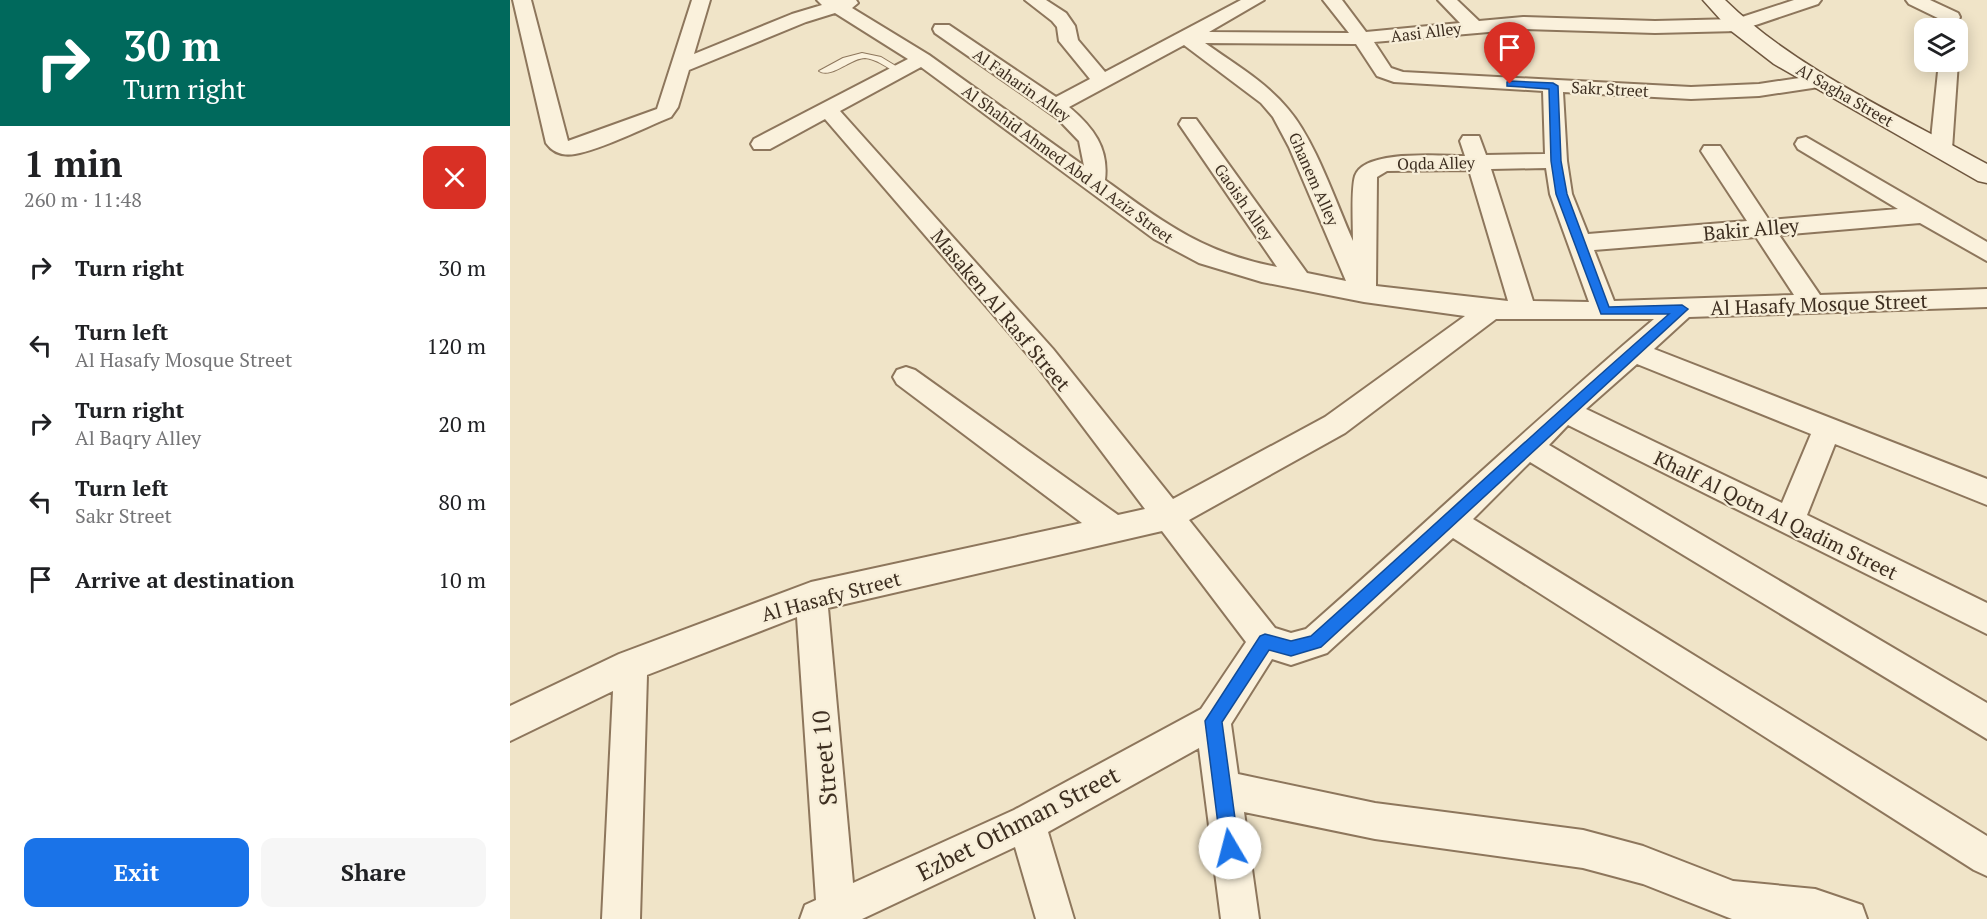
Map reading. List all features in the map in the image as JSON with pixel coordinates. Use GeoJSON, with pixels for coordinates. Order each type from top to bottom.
{"type":"FeatureCollection","features":[{"type":"Feature","properties":{"kind":"street"},"geometry":{"type":"LineString","coordinates":[[522,0],[557,143],[562,147],[573,148],[664,113],[668,107],[700,1]]}},
{"type":"Feature","properties":{"kind":"street"},"geometry":{"type":"LineString","coordinates":[[680,67],[830,3],[859,0]]}},
{"type":"Feature","properties":{"kind":"street"},"geometry":{"type":"LineString","coordinates":[[1034,0],[1059,17],[1066,27],[1069,40],[1102,81]]}},
{"type":"Feature","properties":{"kind":"street"},"geometry":{"type":"LineString","coordinates":[[1055,106],[1254,0]]}},
{"type":"Feature","properties":{"kind":"street"},"geometry":{"type":"LineString","coordinates":[[1332,0],[1363,39]]}},
{"type":"Feature","properties":{"kind":"street"},"geometry":{"type":"LineString","coordinates":[[1447,0],[1473,26]]}},
{"type":"Feature","properties":{"kind":"street","name":"Al Sagha Street"},"geometry":{"type":"LineString","coordinates":[[1713,0],[1765,48],[1987,176]]}},
{"type":"Feature","properties":{"kind":"street","name":"Aasi Alley"},"geometry":{"type":"LineString","coordinates":[[1185,37],[1363,39],[1473,26],[1523,23],[1568,16],[1655,27],[1738,25],[1812,0]]}},
{"type":"Feature","properties":{"kind":"street"},"geometry":{"type":"LineString","coordinates":[[1915,0],[1951,15]]}},
{"type":"Feature","properties":{"kind":"street","name":"Al Shahid Ahmed Abd Al Aziz Street"},"geometry":{"type":"LineString","coordinates":[[830,3],[922,59],[1162,233],[1207,257],[1252,271],[1364,293]]}},
{"type":"Feature","properties":{"kind":"street","name":"Al Faharin Alley"},"geometry":{"type":"LineString","coordinates":[[942,29],[1055,106],[1088,137],[1095,152],[1096,168],[1093,184]]}},
{"type":"Feature","properties":{"kind":"street","name":"Ghanem Alley"},"geometry":{"type":"LineString","coordinates":[[1185,37],[1268,99],[1281,114],[1300,147],[1364,293]]}},
{"type":"Feature","properties":{"kind":"street","name":"Sakr Street"},"geometry":{"type":"LineString","coordinates":[[1363,39],[1384,72],[1401,78],[1726,93],[1819,81]]}},
{"type":"Feature","properties":{"kind":"street"},"geometry":{"type":"LineString","coordinates":[[762,144],[922,59]]}},
{"type":"Feature","properties":{"kind":"street"},"geometry":{"type":"LineString","coordinates":[[1941,149],[1946,72]]}},
{"type":"Feature","properties":{"kind":"street"},"geometry":{"type":"LineString","coordinates":[[1553,86],[1556,161],[1561,194],[1605,311]]}},
{"type":"Feature","properties":{"kind":"street","name":"Masaken Al Rasf Street"},"geometry":{"type":"LineString","coordinates":[[827,110],[1044,356],[1265,641]]}},
{"type":"Feature","properties":{"kind":"street","name":"Gaoish Alley"},"geometry":{"type":"LineString","coordinates":[[1189,124],[1299,280]]}},
{"type":"Feature","properties":{"kind":"street"},"geometry":{"type":"LineString","coordinates":[[1806,144],[1987,253]]}},
{"type":"Feature","properties":{"kind":"street"},"geometry":{"type":"LineString","coordinates":[[1712,151],[1814,304]]}},
{"type":"Feature","properties":{"kind":"street"},"geometry":{"type":"LineString","coordinates":[[1475,152],[1524,311]]}},
{"type":"Feature","properties":{"kind":"street","name":"Oqda Alley"},"geometry":{"type":"LineString","coordinates":[[1364,293],[1369,171],[1386,164],[1475,152],[1556,161]]}},
{"type":"Feature","properties":{"kind":"street","name":"Bakir Alley"},"geometry":{"type":"LineString","coordinates":[[1579,243],[1924,215]]}},
{"type":"Feature","properties":{"kind":"street","name":"Al Hasafy Mosque Street"},"geometry":{"type":"LineString","coordinates":[[1364,293],[1491,310],[1524,311],[1682,309],[1987,298]]}},
{"type":"Feature","properties":{"kind":"street"},"geometry":{"type":"LineString","coordinates":[[1240,919],[1213,721],[1265,641],[1291,649],[1316,642],[1451,521],[1565,411],[1682,309]]}},
{"type":"Feature","properties":{"kind":"street","name":"Al Hasafy Street"},"geometry":{"type":"LineString","coordinates":[[510,724],[631,665],[811,597],[1167,517],[1335,425],[1491,310]]}},
{"type":"Feature","properties":{"kind":"street"},"geometry":{"type":"LineString","coordinates":[[1632,351],[1826,430],[1987,492]]}},
{"type":"Feature","properties":{"kind":"street"},"geometry":{"type":"LineString","coordinates":[[906,377],[1114,529]]}},
{"type":"Feature","properties":{"kind":"street","name":"Khalf Al Qotn Al Qadim Street"},"geometry":{"type":"LineString","coordinates":[[1565,411],[1987,619]]}},
{"type":"Feature","properties":{"kind":"street"},"geometry":{"type":"LineString","coordinates":[[1789,522],[1826,430]]}},
{"type":"Feature","properties":{"kind":"street"},"geometry":{"type":"LineString","coordinates":[[1527,446],[1987,722]]}},
{"type":"Feature","properties":{"kind":"street"},"geometry":{"type":"LineString","coordinates":[[1451,521],[1987,857]]}},
{"type":"Feature","properties":{"kind":"street","name":"Street 10"},"geometry":{"type":"LineString","coordinates":[[811,597],[831,916]]}},
{"type":"Feature","properties":{"kind":"street"},"geometry":{"type":"LineString","coordinates":[[621,919],[631,665]]}},
{"type":"Feature","properties":{"kind":"street","name":"Ezbet Othman Street"},"geometry":{"type":"LineString","coordinates":[[831,916],[1027,823],[1213,721]]}},
{"type":"Feature","properties":{"kind":"street"},"geometry":{"type":"LineString","coordinates":[[1222,789],[1375,821],[1583,849],[1643,865],[1733,900],[1815,908],[1848,919]]}},
{"type":"Feature","properties":{"kind":"street"},"geometry":{"type":"LineString","coordinates":[[1027,823],[1055,919]]}},
{"type":"Feature","properties":{"kind":"lane"},"geometry":{"type":"LineString","coordinates":[[824,71],[858,56],[871,54],[899,71]]}},
{"type":"Feature","properties":{"kind":"route"},"geometry":{"type":"LineString","coordinates":[[1230,848],[1213,721],[1265,641],[1291,649],[1316,642],[1451,521],[1565,411],[1682,309],[1605,311],[1561,194],[1556,161],[1553,86],[1510,84]]}}]}
